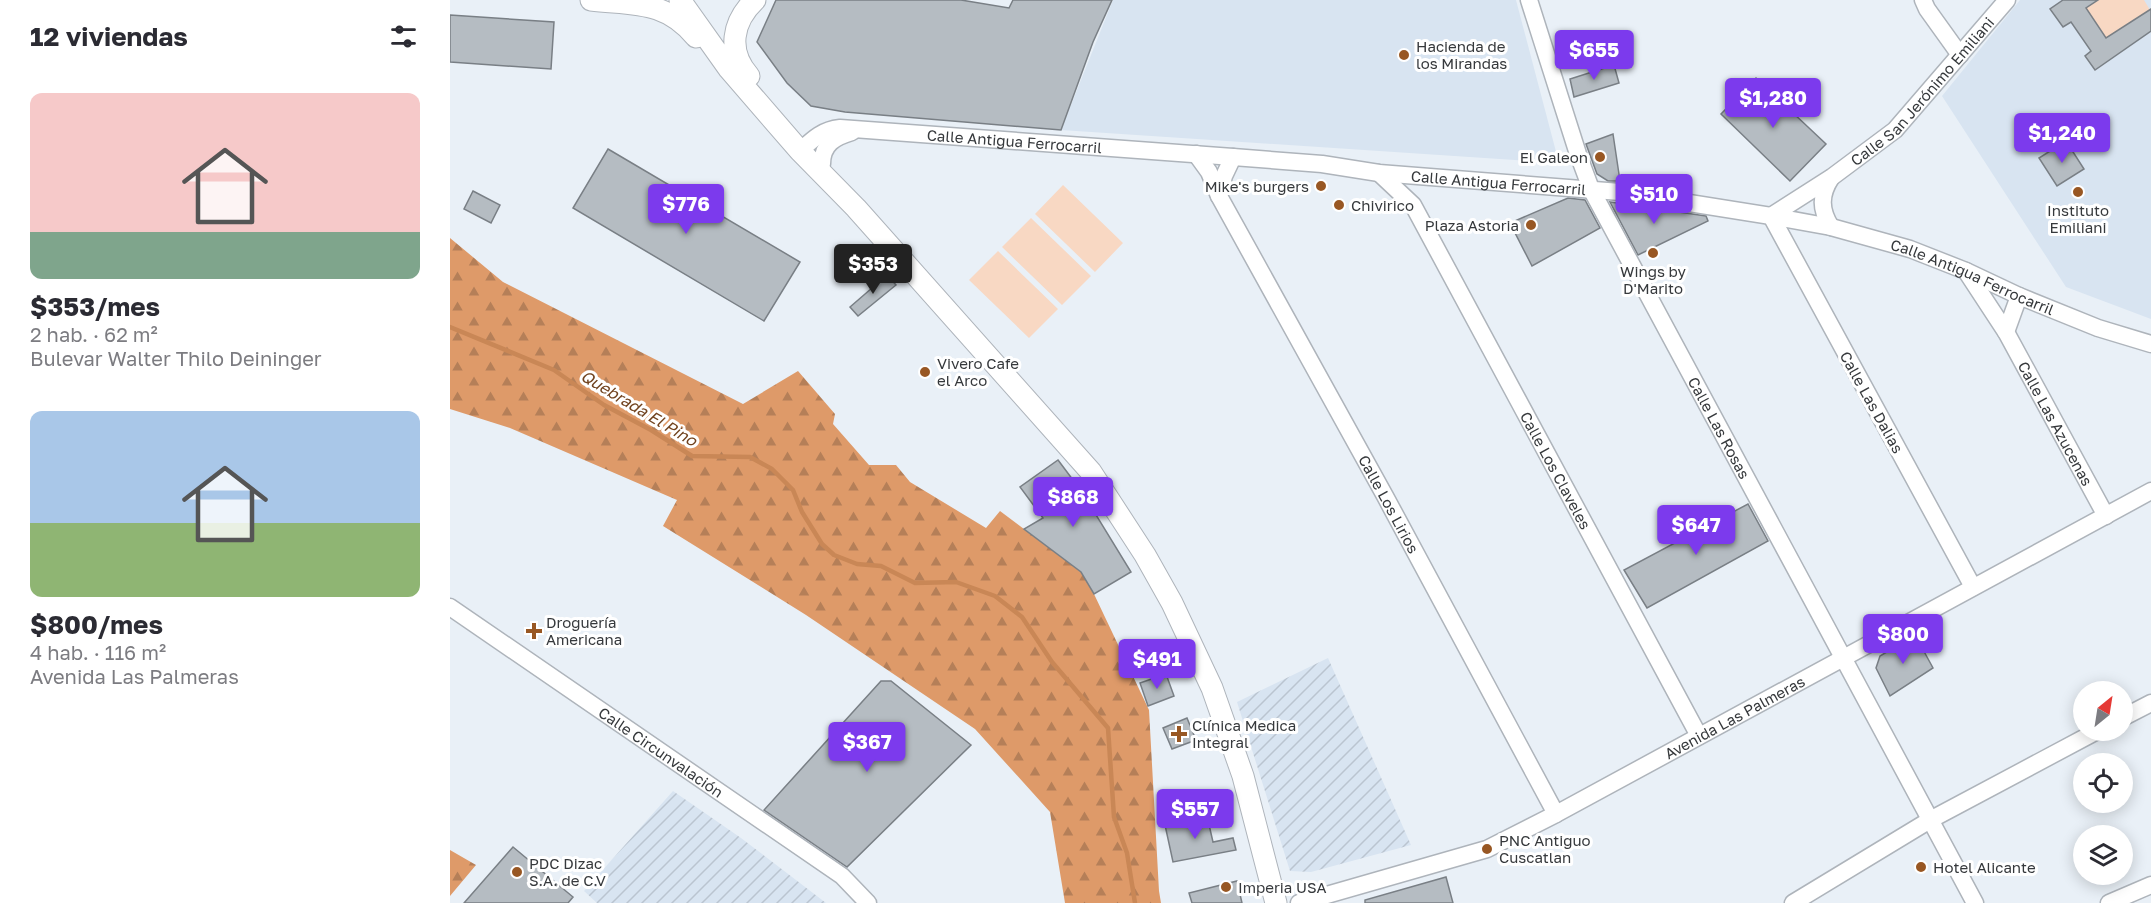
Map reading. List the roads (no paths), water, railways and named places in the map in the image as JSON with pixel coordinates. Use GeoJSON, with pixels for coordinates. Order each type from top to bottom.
{"type":"FeatureCollection","features":[{"type":"Feature","properties":{"kind":"main road"},"geometry":{"type":"LineString","coordinates":[[591,0],[649,4],[681,22],[693,33],[794,163],[832,198],[856,208]]}},
{"type":"Feature","properties":{"kind":"main road"},"geometry":{"type":"LineString","coordinates":[[680,0],[729,69],[804,147],[1091,472],[1145,555],[1172,603],[1212,688],[1243,776],[1276,903]]}},
{"type":"Feature","properties":{"kind":"main road"},"geometry":{"type":"LineString","coordinates":[[755,0],[741,17],[734,34],[736,57],[804,147]]}},
{"type":"Feature","properties":{"kind":"main road"},"geometry":{"type":"LineString","coordinates":[[774,135],[821,179],[827,173]]}},
{"type":"Feature","properties":{"kind":"street","name":"Calle Las Rosas"},"geometry":{"type":"LineString","coordinates":[[1529,0],[1591,189],[1975,903]]}},
{"type":"Feature","properties":{"kind":"street"},"geometry":{"type":"LineString","coordinates":[[1923,0],[1960,55]]}},
{"type":"Feature","properties":{"kind":"street","name":"Calle San Jerónimo Emiliani"},"geometry":{"type":"LineString","coordinates":[[1771,216],[1832,177],[1895,130],[2007,0]]}},
{"type":"Feature","properties":{"kind":"street","name":"Calle Antigua Ferrocarril"},"geometry":{"type":"LineString","coordinates":[[804,147],[827,129],[858,130],[1322,164],[1379,173],[1620,192],[1831,227],[1910,249],[1966,270],[2019,296],[2098,328],[2151,344]]}},
{"type":"Feature","properties":{"kind":"street","name":"Calle Antigua Ferrocarril"},"geometry":{"type":"LineString","coordinates":[[827,173],[822,157],[828,143],[838,136],[858,130]]}},
{"type":"Feature","properties":{"kind":"street","name":"Calle Los Lirios"},"geometry":{"type":"LineString","coordinates":[[1196,154],[1209,172],[1219,196],[1385,496],[1556,814]]}},
{"type":"Feature","properties":{"kind":"street"},"geometry":{"type":"LineString","coordinates":[[1219,196],[1224,176],[1233,157]]}},
{"type":"Feature","properties":{"kind":"street","name":"Calle Los Claveles"},"geometry":{"type":"LineString","coordinates":[[1379,173],[1413,205],[1699,736]]}},
{"type":"Feature","properties":{"kind":"street"},"geometry":{"type":"LineString","coordinates":[[1413,205],[1422,175]]}},
{"type":"Feature","properties":{"kind":"street"},"geometry":{"type":"LineString","coordinates":[[1831,227],[1822,209],[1822,198],[1832,177]]}},
{"type":"Feature","properties":{"kind":"street","name":"Calle Las Dalias"},"geometry":{"type":"LineString","coordinates":[[1771,216],[1973,587]]}},
{"type":"Feature","properties":{"kind":"street","name":"Calle Las Azucenas"},"geometry":{"type":"LineString","coordinates":[[1966,270],[2006,332],[2106,516]]}},
{"type":"Feature","properties":{"kind":"street"},"geometry":{"type":"LineString","coordinates":[[2006,332],[2019,296]]}},
{"type":"Feature","properties":{"kind":"street","name":"Avenida Las Palmeras"},"geometry":{"type":"LineString","coordinates":[[1299,903],[1487,849],[1844,659],[2151,491]]}},
{"type":"Feature","properties":{"kind":"street","name":"Calle Circunvalación"},"geometry":{"type":"LineString","coordinates":[[450,607],[842,876],[868,903]]}},
{"type":"Feature","properties":{"kind":"street"},"geometry":{"type":"LineString","coordinates":[[2133,712],[2151,703]]}},
{"type":"Feature","properties":{"kind":"street"},"geometry":{"type":"LineString","coordinates":[[1793,903],[1930,820],[2078,741]]}},
{"type":"Feature","properties":{"kind":"street"},"geometry":{"type":"LineString","coordinates":[[2109,903],[2151,885]]}},
{"type":"Feature","properties":{"kind":"waterway","name":"Quebrada El Pino"},"geometry":{"type":"LineString","coordinates":[[450,327],[554,370],[604,405],[651,430],[692,456],[750,457],[772,469],[793,490],[802,512],[822,544],[834,555],[857,564],[881,566],[915,583],[956,582],[995,596],[1022,617],[1052,662],[1108,728],[1114,817],[1127,853],[1135,903]]}},
{"type":"Feature","properties":{"kind":"place","name":"Hacienda de los Mirandas"},"geometry":{"type":"Point","coordinates":[1404,55]}},
{"type":"Feature","properties":{"kind":"place","name":"El Galeon"},"geometry":{"type":"Point","coordinates":[1600,157]}},
{"type":"Feature","properties":{"kind":"place","name":"Mike's burgers"},"geometry":{"type":"Point","coordinates":[1321,186]}},
{"type":"Feature","properties":{"kind":"place","name":"Instituto Emiliani"},"geometry":{"type":"Point","coordinates":[2078,192]}},
{"type":"Feature","properties":{"kind":"place","name":"Chivirico"},"geometry":{"type":"Point","coordinates":[1339,205]}},
{"type":"Feature","properties":{"kind":"place","name":"Plaza Astoria"},"geometry":{"type":"Point","coordinates":[1531,225]}},
{"type":"Feature","properties":{"kind":"place","name":"Wings by D'Marito"},"geometry":{"type":"Point","coordinates":[1653,253]}},
{"type":"Feature","properties":{"kind":"place","name":"Vivero Cafe el Arco"},"geometry":{"type":"Point","coordinates":[925,372]}},
{"type":"Feature","properties":{"kind":"place","name":"Droguería Americana"},"geometry":{"type":"Point","coordinates":[534,631]}},
{"type":"Feature","properties":{"kind":"place","name":"Clínica Medica Integral"},"geometry":{"type":"Point","coordinates":[1179,734]}},
{"type":"Feature","properties":{"kind":"place","name":"PNC Antiguo Cuscatlan"},"geometry":{"type":"Point","coordinates":[1487,849]}},
{"type":"Feature","properties":{"kind":"place","name":"Hotel Alicante"},"geometry":{"type":"Point","coordinates":[1921,867]}},
{"type":"Feature","properties":{"kind":"place","name":"PDC Dizac S.A. de C.V"},"geometry":{"type":"Point","coordinates":[517,872]}},
{"type":"Feature","properties":{"kind":"place","name":"Imperia USA"},"geometry":{"type":"Point","coordinates":[1226,887]}}]}
